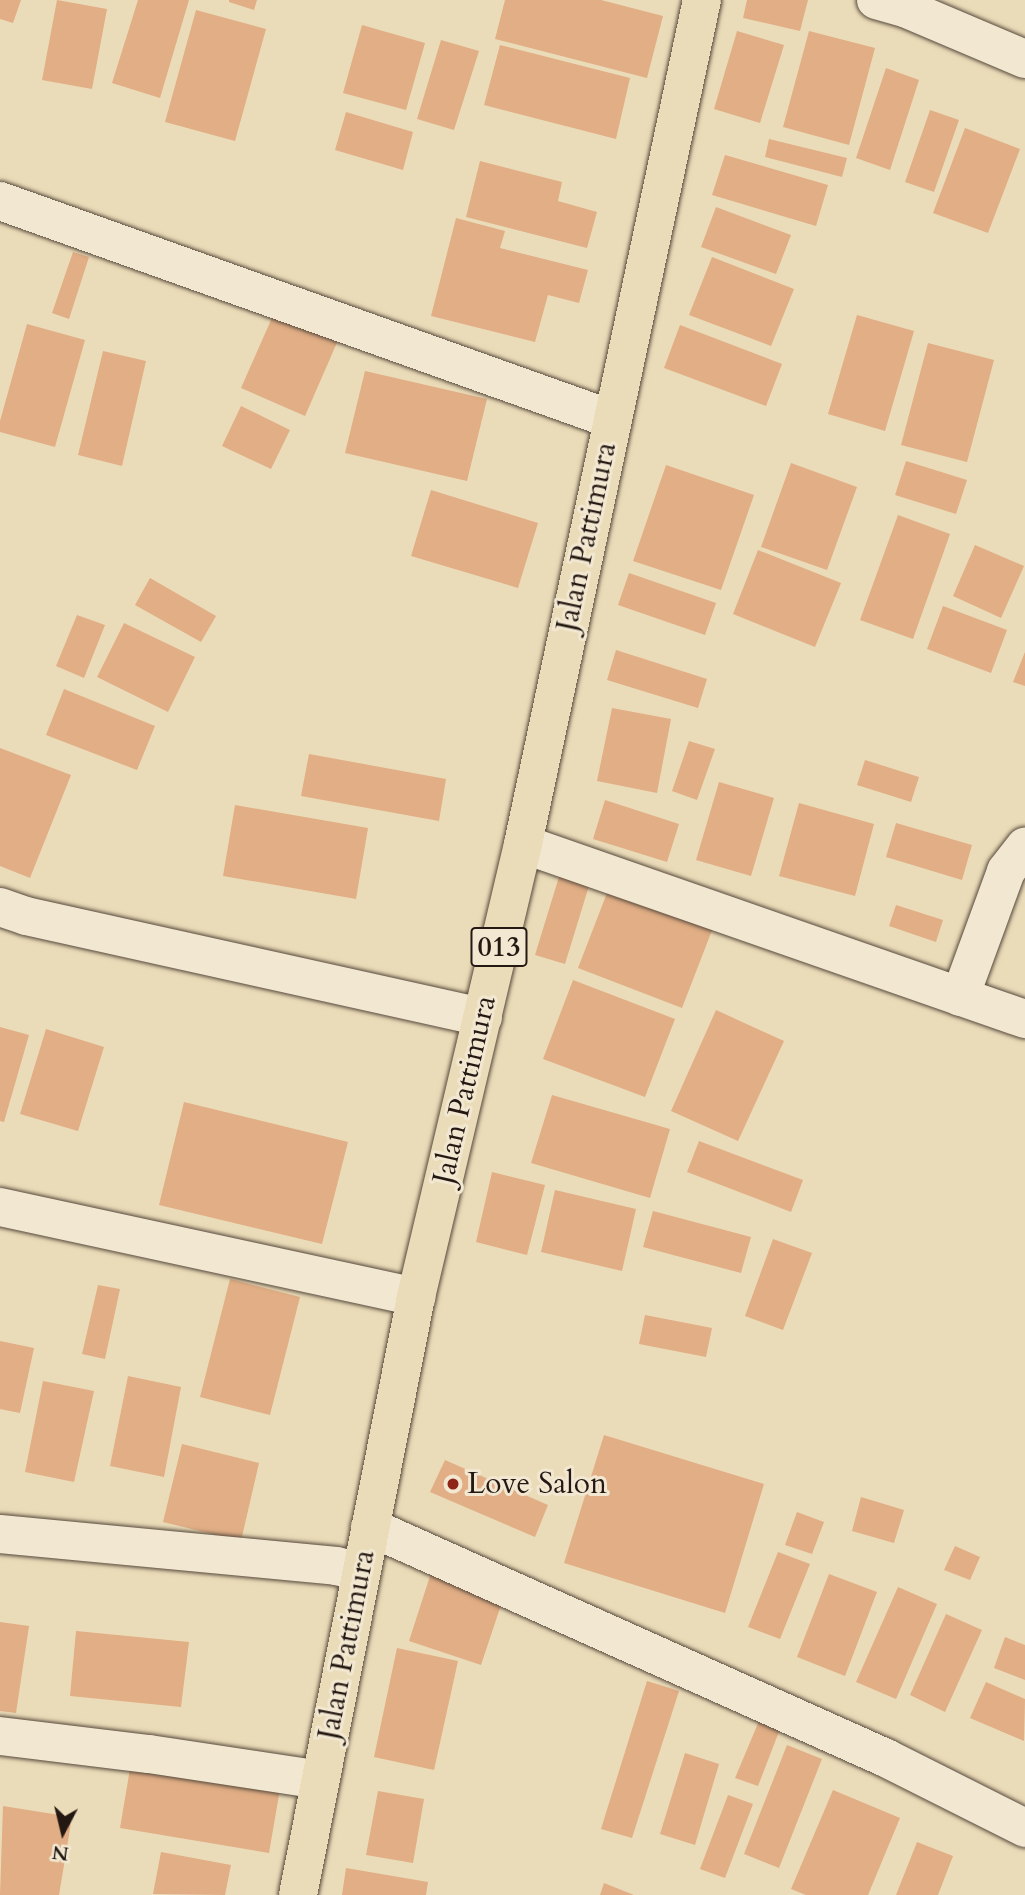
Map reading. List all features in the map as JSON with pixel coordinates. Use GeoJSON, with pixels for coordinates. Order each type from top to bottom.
{"type":"FeatureCollection","features":[{"type":"Feature","properties":{"kind":"main road","name":"Jalan Pattimura"},"geometry":{"type":"LineString","coordinates":[[298,1895],[416,1297],[523,844],[702,0]]}},
{"type":"Feature","properties":{"kind":"street"},"geometry":{"type":"LineString","coordinates":[[876,0],[907,9],[1025,59]]}},
{"type":"Feature","properties":{"kind":"street"},"geometry":{"type":"LineString","coordinates":[[0,201],[611,419]]}},
{"type":"Feature","properties":{"kind":"street"},"geometry":{"type":"LineString","coordinates":[[523,844],[1025,1019]]}},
{"type":"Feature","properties":{"kind":"street"},"geometry":{"type":"LineString","coordinates":[[960,997],[1006,871],[1025,847]]}},
{"type":"Feature","properties":{"kind":"street"},"geometry":{"type":"LineString","coordinates":[[0,907],[26,916],[483,1017]]}},
{"type":"Feature","properties":{"kind":"street"},"geometry":{"type":"LineString","coordinates":[[0,1207],[416,1297]]}},
{"type":"Feature","properties":{"kind":"street"},"geometry":{"type":"LineString","coordinates":[[370,1528],[886,1758],[1025,1828]]}},
{"type":"Feature","properties":{"kind":"street"},"geometry":{"type":"LineString","coordinates":[[0,1534],[336,1566],[360,1572]]}},
{"type":"Feature","properties":{"kind":"street"},"geometry":{"type":"LineString","coordinates":[[0,1736],[149,1754],[320,1780]]}},
{"type":"Feature","properties":{"kind":"building"},"geometry":{"type":"Polygon","coordinates":[[[0,0],[21,0],[13,23],[0,19],[0,0]]]}},
{"type":"Feature","properties":{"kind":"building"},"geometry":{"type":"Polygon","coordinates":[[[57,0],[107,9],[92,89],[42,80],[57,0]]]}},
{"type":"Feature","properties":{"kind":"building"},"geometry":{"type":"Polygon","coordinates":[[[138,0],[189,0],[160,98],[112,83],[138,0]]]}},
{"type":"Feature","properties":{"kind":"building"},"geometry":{"type":"Polygon","coordinates":[[[229,0],[257,0],[254,10],[229,0]]]}},
{"type":"Feature","properties":{"kind":"building"},"geometry":{"type":"Polygon","coordinates":[[[505,0],[601,0],[663,16],[647,78],[495,39],[505,0]]]}},
{"type":"Feature","properties":{"kind":"building"},"geometry":{"type":"Polygon","coordinates":[[[747,0],[808,0],[800,31],[743,18],[747,0]]]}},
{"type":"Feature","properties":{"kind":"building"},"geometry":{"type":"Polygon","coordinates":[[[196,10],[266,29],[235,141],[165,122],[196,10]]]}},
{"type":"Feature","properties":{"kind":"building"},"geometry":{"type":"Polygon","coordinates":[[[362,25],[425,43],[406,110],[343,93],[362,25]]]}},
{"type":"Feature","properties":{"kind":"building"},"geometry":{"type":"Polygon","coordinates":[[[737,31],[784,45],[760,123],[714,109],[737,31]]]}},
{"type":"Feature","properties":{"kind":"building"},"geometry":{"type":"Polygon","coordinates":[[[809,31],[875,48],[849,145],[783,127],[809,31]]]}},
{"type":"Feature","properties":{"kind":"building"},"geometry":{"type":"Polygon","coordinates":[[[441,40],[479,51],[454,130],[417,119],[441,40]]]}},
{"type":"Feature","properties":{"kind":"building"},"geometry":{"type":"Polygon","coordinates":[[[500,45],[630,78],[616,139],[484,105],[500,45]]]}},
{"type":"Feature","properties":{"kind":"building"},"geometry":{"type":"Polygon","coordinates":[[[886,68],[919,80],[890,170],[856,158],[886,68]]]}},
{"type":"Feature","properties":{"kind":"building"},"geometry":{"type":"Polygon","coordinates":[[[930,110],[959,120],[934,192],[905,182],[930,110]]]}},
{"type":"Feature","properties":{"kind":"building"},"geometry":{"type":"Polygon","coordinates":[[[346,112],[413,132],[403,170],[335,150],[346,112]]]}},
{"type":"Feature","properties":{"kind":"building"},"geometry":{"type":"Polygon","coordinates":[[[965,128],[1020,149],[988,233],[933,213],[965,128]]]}},
{"type":"Feature","properties":{"kind":"building"},"geometry":{"type":"Polygon","coordinates":[[[769,139],[847,158],[842,177],[765,157],[769,139]]]}},
{"type":"Feature","properties":{"kind":"building"},"geometry":{"type":"Polygon","coordinates":[[[725,155],[828,185],[816,226],[712,195],[725,155]]]}},
{"type":"Feature","properties":{"kind":"building"},"geometry":{"type":"Polygon","coordinates":[[[480,161],[562,182],[558,201],[597,212],[587,248],[466,217],[480,161]]]}},
{"type":"Feature","properties":{"kind":"building"},"geometry":{"type":"Polygon","coordinates":[[[716,207],[791,235],[776,274],[701,247],[716,207]]]}},
{"type":"Feature","properties":{"kind":"building"},"geometry":{"type":"Polygon","coordinates":[[[456,218],[505,231],[500,248],[588,270],[579,303],[548,295],[535,342],[431,316],[456,218]]]}},
{"type":"Feature","properties":{"kind":"building"},"geometry":{"type":"Polygon","coordinates":[[[73,252],[89,257],[69,319],[52,313],[73,252]]]}},
{"type":"Feature","properties":{"kind":"building"},"geometry":{"type":"Polygon","coordinates":[[[712,257],[794,289],[771,346],[689,315],[712,257]]]}},
{"type":"Feature","properties":{"kind":"building"},"geometry":{"type":"Polygon","coordinates":[[[275,311],[339,338],[305,416],[241,388],[275,311]]]}},
{"type":"Feature","properties":{"kind":"building"},"geometry":{"type":"Polygon","coordinates":[[[857,315],[914,331],[885,431],[828,414],[857,315]]]}},
{"type":"Feature","properties":{"kind":"building"},"geometry":{"type":"Polygon","coordinates":[[[27,324],[85,340],[55,447],[0,432],[0,421],[27,324]]]}},
{"type":"Feature","properties":{"kind":"building"},"geometry":{"type":"Polygon","coordinates":[[[680,325],[782,364],[766,406],[664,368],[680,325]]]}},
{"type":"Feature","properties":{"kind":"building"},"geometry":{"type":"Polygon","coordinates":[[[928,343],[994,360],[967,462],[901,445],[928,343]]]}},
{"type":"Feature","properties":{"kind":"building"},"geometry":{"type":"Polygon","coordinates":[[[103,351],[146,361],[122,466],[78,455],[103,351]]]}},
{"type":"Feature","properties":{"kind":"building"},"geometry":{"type":"Polygon","coordinates":[[[365,371],[487,399],[467,481],[345,453],[365,371]]]}},
{"type":"Feature","properties":{"kind":"building"},"geometry":{"type":"Polygon","coordinates":[[[241,406],[290,430],[271,469],[222,446],[241,406]]]}},
{"type":"Feature","properties":{"kind":"building"},"geometry":{"type":"Polygon","coordinates":[[[906,461],[967,480],[956,514],[895,495],[906,461]]]}},
{"type":"Feature","properties":{"kind":"building"},"geometry":{"type":"Polygon","coordinates":[[[791,463],[857,487],[827,570],[761,547],[791,463]]]}},
{"type":"Feature","properties":{"kind":"building"},"geometry":{"type":"Polygon","coordinates":[[[666,465],[754,495],[721,590],[633,561],[666,465]]]}},
{"type":"Feature","properties":{"kind":"building"},"geometry":{"type":"Polygon","coordinates":[[[431,490],[538,523],[518,588],[411,556],[431,490]]]}},
{"type":"Feature","properties":{"kind":"building"},"geometry":{"type":"Polygon","coordinates":[[[898,515],[950,534],[913,639],[860,620],[898,515]]]}},
{"type":"Feature","properties":{"kind":"building"},"geometry":{"type":"Polygon","coordinates":[[[975,545],[1024,566],[1001,618],[953,596],[975,545]]]}},
{"type":"Feature","properties":{"kind":"building"},"geometry":{"type":"Polygon","coordinates":[[[758,550],[841,583],[815,647],[733,614],[758,550]]]}},
{"type":"Feature","properties":{"kind":"building"},"geometry":{"type":"Polygon","coordinates":[[[629,573],[716,603],[705,635],[618,605],[629,573]]]}},
{"type":"Feature","properties":{"kind":"building"},"geometry":{"type":"Polygon","coordinates":[[[150,578],[216,616],[201,642],[135,605],[150,578]]]}},
{"type":"Feature","properties":{"kind":"building"},"geometry":{"type":"Polygon","coordinates":[[[943,606],[1007,630],[991,673],[927,649],[943,606]]]}},
{"type":"Feature","properties":{"kind":"building"},"geometry":{"type":"Polygon","coordinates":[[[77,615],[105,625],[84,678],[56,666],[77,615]]]}},
{"type":"Feature","properties":{"kind":"building"},"geometry":{"type":"Polygon","coordinates":[[[124,623],[195,657],[168,712],[97,677],[124,623]]]}},
{"type":"Feature","properties":{"kind":"building"},"geometry":{"type":"Polygon","coordinates":[[[616,650],[707,679],[698,708],[607,680],[616,650]]]}},
{"type":"Feature","properties":{"kind":"building"},"geometry":{"type":"Polygon","coordinates":[[[1025,652],[1025,686],[1013,682],[1025,652]]]}},
{"type":"Feature","properties":{"kind":"building"},"geometry":{"type":"Polygon","coordinates":[[[64,689],[155,726],[137,770],[46,735],[64,689]]]}},
{"type":"Feature","properties":{"kind":"building"},"geometry":{"type":"Polygon","coordinates":[[[612,708],[671,719],[657,793],[597,781],[612,708]]]}},
{"type":"Feature","properties":{"kind":"building"},"geometry":{"type":"Polygon","coordinates":[[[689,741],[715,749],[697,800],[672,791],[689,741]]]}},
{"type":"Feature","properties":{"kind":"building"},"geometry":{"type":"Polygon","coordinates":[[[0,748],[71,775],[30,878],[0,866],[0,748]]]}},
{"type":"Feature","properties":{"kind":"building"},"geometry":{"type":"Polygon","coordinates":[[[309,754],[446,779],[439,821],[301,796],[309,754]]]}},
{"type":"Feature","properties":{"kind":"building"},"geometry":{"type":"Polygon","coordinates":[[[865,760],[919,777],[911,802],[857,785],[865,760]]]}},
{"type":"Feature","properties":{"kind":"building"},"geometry":{"type":"Polygon","coordinates":[[[719,782],[774,798],[751,876],[696,860],[719,782]]]}},
{"type":"Feature","properties":{"kind":"building"},"geometry":{"type":"Polygon","coordinates":[[[605,800],[679,824],[667,862],[593,839],[605,800]]]}},
{"type":"Feature","properties":{"kind":"building"},"geometry":{"type":"Polygon","coordinates":[[[799,803],[874,824],[855,896],[779,876],[799,803]]]}},
{"type":"Feature","properties":{"kind":"building"},"geometry":{"type":"Polygon","coordinates":[[[235,805],[368,828],[356,899],[223,876],[235,805]]]}},
{"type":"Feature","properties":{"kind":"building"},"geometry":{"type":"Polygon","coordinates":[[[896,823],[972,845],[962,880],[886,857],[896,823]]]}},
{"type":"Feature","properties":{"kind":"building"},"geometry":{"type":"Polygon","coordinates":[[[562,867],[592,876],[565,964],[535,955],[562,867]]]}},
{"type":"Feature","properties":{"kind":"building"},"geometry":{"type":"Polygon","coordinates":[[[612,880],[716,920],[682,1008],[578,968],[612,880]]]}},
{"type":"Feature","properties":{"kind":"building"},"geometry":{"type":"Polygon","coordinates":[[[896,905],[943,920],[936,942],[889,926],[896,905]]]}},
{"type":"Feature","properties":{"kind":"building"},"geometry":{"type":"Polygon","coordinates":[[[573,980],[675,1019],[645,1097],[543,1059],[573,980]]]}},
{"type":"Feature","properties":{"kind":"building"},"geometry":{"type":"Polygon","coordinates":[[[716,1010],[784,1041],[738,1141],[671,1111],[716,1010]]]}},
{"type":"Feature","properties":{"kind":"building"},"geometry":{"type":"Polygon","coordinates":[[[0,1027],[29,1035],[4,1122],[0,1121],[0,1027]]]}},
{"type":"Feature","properties":{"kind":"building"},"geometry":{"type":"Polygon","coordinates":[[[46,1029],[104,1047],[78,1131],[20,1114],[46,1029]]]}},
{"type":"Feature","properties":{"kind":"building"},"geometry":{"type":"Polygon","coordinates":[[[552,1095],[670,1129],[650,1198],[531,1163],[552,1095]]]}},
{"type":"Feature","properties":{"kind":"building"},"geometry":{"type":"Polygon","coordinates":[[[184,1102],[348,1142],[322,1244],[159,1205],[184,1102]]]}},
{"type":"Feature","properties":{"kind":"building"},"geometry":{"type":"Polygon","coordinates":[[[699,1141],[803,1180],[791,1212],[687,1172],[699,1141]]]}},
{"type":"Feature","properties":{"kind":"building"},"geometry":{"type":"Polygon","coordinates":[[[492,1172],[545,1185],[527,1255],[476,1242],[492,1172]]]}},
{"type":"Feature","properties":{"kind":"building"},"geometry":{"type":"Polygon","coordinates":[[[555,1190],[636,1209],[622,1271],[541,1252],[555,1190]]]}},
{"type":"Feature","properties":{"kind":"building"},"geometry":{"type":"Polygon","coordinates":[[[653,1211],[751,1237],[741,1273],[643,1247],[653,1211]]]}},
{"type":"Feature","properties":{"kind":"building"},"geometry":{"type":"Polygon","coordinates":[[[773,1239],[812,1253],[783,1330],[745,1316],[773,1239]]]}},
{"type":"Feature","properties":{"kind":"building"},"geometry":{"type":"Polygon","coordinates":[[[230,1279],[300,1297],[270,1415],[200,1397],[230,1279]]]}},
{"type":"Feature","properties":{"kind":"building"},"geometry":{"type":"Polygon","coordinates":[[[98,1285],[120,1289],[105,1359],[82,1354],[98,1285]]]}},
{"type":"Feature","properties":{"kind":"building"},"geometry":{"type":"Polygon","coordinates":[[[645,1315],[712,1328],[706,1357],[639,1344],[645,1315]]]}},
{"type":"Feature","properties":{"kind":"building"},"geometry":{"type":"Polygon","coordinates":[[[0,1341],[34,1348],[20,1413],[0,1409],[0,1341]]]}},
{"type":"Feature","properties":{"kind":"building"},"geometry":{"type":"Polygon","coordinates":[[[128,1376],[181,1387],[164,1477],[110,1466],[128,1376]]]}},
{"type":"Feature","properties":{"kind":"building"},"geometry":{"type":"Polygon","coordinates":[[[43,1381],[94,1391],[74,1482],[25,1472],[43,1381]]]}},
{"type":"Feature","properties":{"kind":"building"},"geometry":{"type":"Polygon","coordinates":[[[604,1435],[764,1484],[725,1613],[564,1563],[604,1435]]]}},
{"type":"Feature","properties":{"kind":"building"},"geometry":{"type":"Polygon","coordinates":[[[182,1444],[259,1463],[241,1541],[163,1522],[182,1444]]]}},
{"type":"Feature","properties":{"kind":"building"},"geometry":{"type":"Polygon","coordinates":[[[445,1460],[548,1505],[535,1537],[430,1492],[445,1460]]]}},
{"type":"Feature","properties":{"kind":"building"},"geometry":{"type":"Polygon","coordinates":[[[861,1497],[904,1510],[894,1543],[852,1531],[861,1497]]]}},
{"type":"Feature","properties":{"kind":"building"},"geometry":{"type":"Polygon","coordinates":[[[797,1512],[824,1522],[812,1554],[785,1545],[797,1512]]]}},
{"type":"Feature","properties":{"kind":"building"},"geometry":{"type":"Polygon","coordinates":[[[955,1546],[980,1557],[970,1580],[944,1570],[955,1546]]]}},
{"type":"Feature","properties":{"kind":"building"},"geometry":{"type":"Polygon","coordinates":[[[778,1552],[810,1564],[780,1639],[748,1627],[778,1552]]]}},
{"type":"Feature","properties":{"kind":"building"},"geometry":{"type":"Polygon","coordinates":[[[431,1573],[504,1596],[481,1665],[409,1641],[431,1573]]]}},
{"type":"Feature","properties":{"kind":"building"},"geometry":{"type":"Polygon","coordinates":[[[829,1574],[877,1592],[845,1676],[797,1657],[829,1574]]]}},
{"type":"Feature","properties":{"kind":"building"},"geometry":{"type":"Polygon","coordinates":[[[898,1587],[937,1604],[896,1699],[856,1682],[898,1587]]]}},
{"type":"Feature","properties":{"kind":"building"},"geometry":{"type":"Polygon","coordinates":[[[946,1614],[982,1630],[945,1712],[910,1695],[946,1614]]]}},
{"type":"Feature","properties":{"kind":"building"},"geometry":{"type":"Polygon","coordinates":[[[0,1622],[29,1626],[16,1713],[0,1711],[0,1622]]]}},
{"type":"Feature","properties":{"kind":"building"},"geometry":{"type":"Polygon","coordinates":[[[76,1631],[189,1642],[181,1707],[70,1696],[76,1631]]]}},
{"type":"Feature","properties":{"kind":"building"},"geometry":{"type":"Polygon","coordinates":[[[1005,1637],[1025,1645],[1025,1680],[994,1668],[1005,1637]]]}},
{"type":"Feature","properties":{"kind":"building"},"geometry":{"type":"Polygon","coordinates":[[[397,1648],[458,1661],[434,1770],[374,1757],[397,1648]]]}},
{"type":"Feature","properties":{"kind":"building"},"geometry":{"type":"Polygon","coordinates":[[[647,1681],[679,1691],[632,1838],[601,1829],[647,1681]]]}},
{"type":"Feature","properties":{"kind":"building"},"geometry":{"type":"Polygon","coordinates":[[[986,1682],[1025,1699],[1024,1741],[970,1718],[986,1682]]]}},
{"type":"Feature","properties":{"kind":"building"},"geometry":{"type":"Polygon","coordinates":[[[759,1721],[780,1729],[758,1786],[735,1778],[759,1721]]]}},
{"type":"Feature","properties":{"kind":"building"},"geometry":{"type":"Polygon","coordinates":[[[787,1745],[822,1759],[779,1868],[744,1854],[787,1745]]]}},
{"type":"Feature","properties":{"kind":"building"},"geometry":{"type":"Polygon","coordinates":[[[685,1753],[719,1764],[695,1845],[660,1834],[685,1753]]]}},
{"type":"Feature","properties":{"kind":"building"},"geometry":{"type":"Polygon","coordinates":[[[131,1763],[280,1789],[269,1853],[120,1828],[131,1763]]]}},
{"type":"Feature","properties":{"kind":"building"},"geometry":{"type":"Polygon","coordinates":[[[833,1790],[900,1818],[868,1895],[806,1895],[791,1889],[833,1790]]]}},
{"type":"Feature","properties":{"kind":"building"},"geometry":{"type":"Polygon","coordinates":[[[378,1791],[424,1799],[413,1863],[366,1855],[378,1791]]]}},
{"type":"Feature","properties":{"kind":"building"},"geometry":{"type":"Polygon","coordinates":[[[728,1795],[753,1804],[725,1878],[700,1869],[728,1795]]]}},
{"type":"Feature","properties":{"kind":"building"},"geometry":{"type":"Polygon","coordinates":[[[3,1806],[72,1817],[59,1895],[0,1895],[3,1806]]]}},
{"type":"Feature","properties":{"kind":"building"},"geometry":{"type":"Polygon","coordinates":[[[917,1842],[953,1856],[938,1895],[896,1895],[917,1842]]]}},
{"type":"Feature","properties":{"kind":"building"},"geometry":{"type":"Polygon","coordinates":[[[161,1852],[231,1865],[225,1895],[153,1894],[161,1852]]]}},
{"type":"Feature","properties":{"kind":"building"},"geometry":{"type":"Polygon","coordinates":[[[346,1868],[428,1882],[426,1895],[342,1895],[346,1868]]]}},
{"type":"Feature","properties":{"kind":"building"},"geometry":{"type":"Polygon","coordinates":[[[604,1883],[634,1895],[600,1895],[604,1883]]]}},
{"type":"Feature","properties":{"kind":"place","name":"Love Salon"},"geometry":{"type":"Point","coordinates":[453,1484]}}]}
